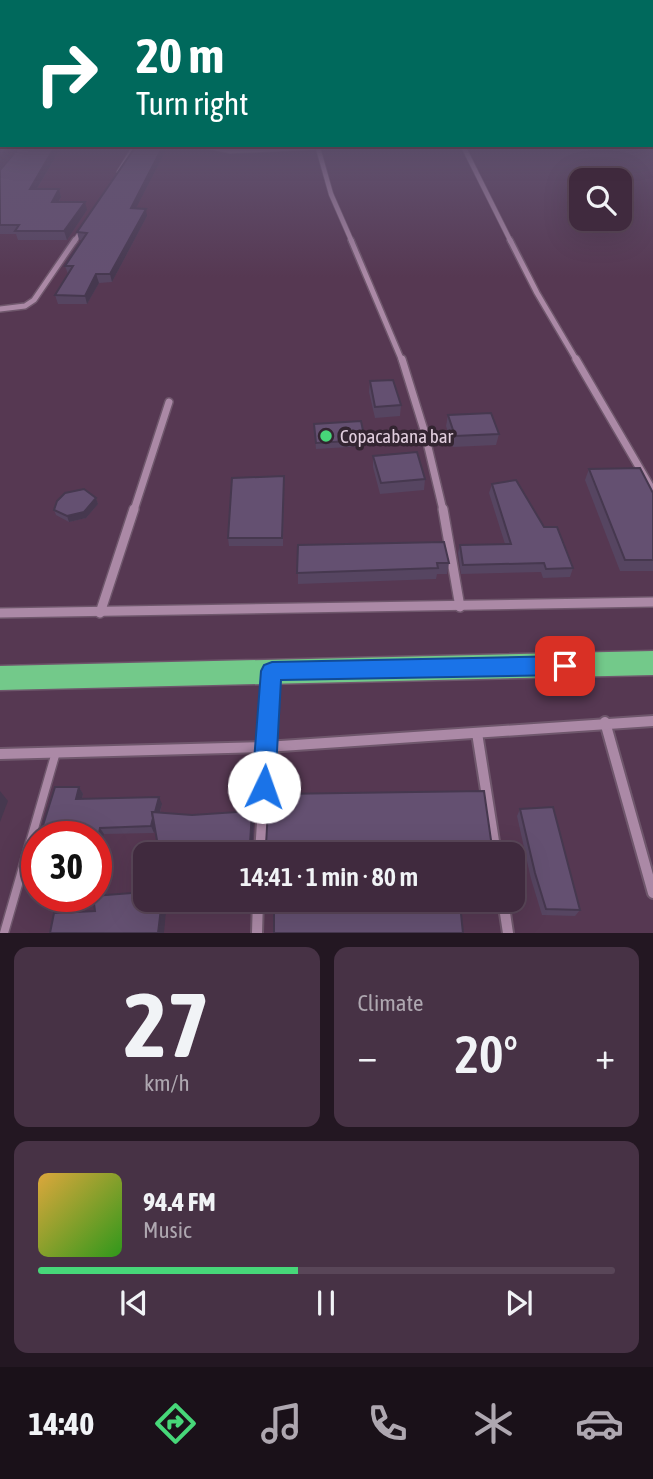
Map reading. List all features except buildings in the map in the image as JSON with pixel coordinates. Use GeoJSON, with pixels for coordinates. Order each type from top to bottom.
{"type":"FeatureCollection","features":[{"type":"Feature","properties":{"kind":"highway"},"geometry":{"type":"LineString","coordinates":[[0,678],[653,663]]}},
{"type":"Feature","properties":{"kind":"street"},"geometry":{"type":"LineString","coordinates":[[329,190],[388,324],[426,428],[446,514],[460,607]]}},
{"type":"Feature","properties":{"kind":"street"},"geometry":{"type":"LineString","coordinates":[[485,190],[537,293],[653,491]]}},
{"type":"Feature","properties":{"kind":"street"},"geometry":{"type":"LineString","coordinates":[[0,309],[25,306],[34,300],[89,219]]}},
{"type":"Feature","properties":{"kind":"street"},"geometry":{"type":"LineString","coordinates":[[100,613],[169,402]]}},
{"type":"Feature","properties":{"kind":"street"},"geometry":{"type":"LineString","coordinates":[[0,613],[653,602]]}},
{"type":"Feature","properties":{"kind":"street"},"geometry":{"type":"LineString","coordinates":[[261,842],[272,671]]}},
{"type":"Feature","properties":{"kind":"street"},"geometry":{"type":"LineString","coordinates":[[0,754],[266,747],[605,722],[653,721]]}},
{"type":"Feature","properties":{"kind":"street"},"geometry":{"type":"LineString","coordinates":[[605,722],[653,893]]}},
{"type":"Feature","properties":{"kind":"street"},"geometry":{"type":"LineString","coordinates":[[477,733],[494,842]]}},
{"type":"Feature","properties":{"kind":"street"},"geometry":{"type":"LineString","coordinates":[[257,933],[258,912]]}},
{"type":"Feature","properties":{"kind":"street"},"geometry":{"type":"LineString","coordinates":[[505,912],[508,933]]}},
{"type":"Feature","properties":{"kind":"lane"},"geometry":{"type":"LineString","coordinates":[[4,933],[56,752]]}},
{"type":"Feature","properties":{"kind":"place","name":"Copacabana bar"},"geometry":{"type":"Point","coordinates":[326,436]}},
{"type":"Feature","properties":{"kind":"route"},"geometry":{"type":"LineString","coordinates":[[264,787],[272,671],[565,666]]}}]}
